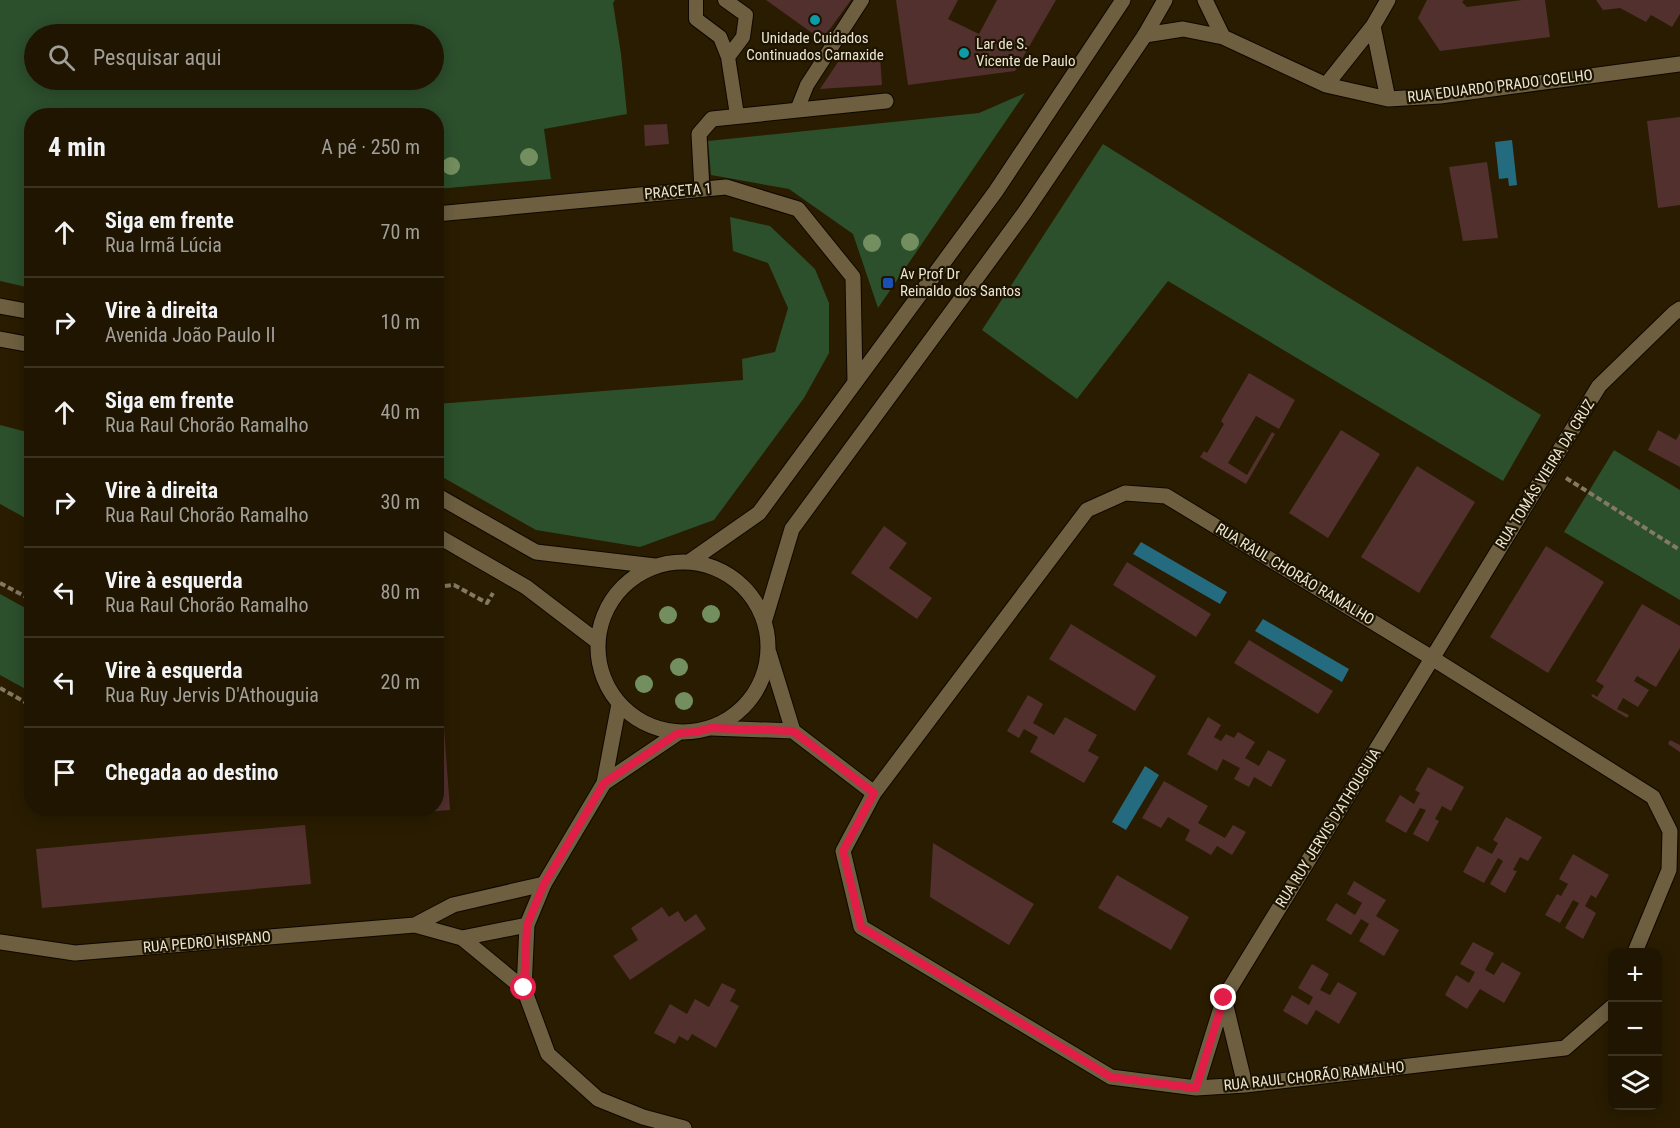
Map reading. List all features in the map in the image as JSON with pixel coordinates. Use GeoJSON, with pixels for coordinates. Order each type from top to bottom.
{"type":"FeatureCollection","features":[{"type":"Feature","properties":{"kind":"street"},"geometry":{"type":"LineString","coordinates":[[689,562],[759,513],[996,191],[1123,0]]}},
{"type":"Feature","properties":{"kind":"street"},"geometry":{"type":"LineString","coordinates":[[765,619],[792,529],[1025,212],[1165,0]]}},
{"type":"Feature","properties":{"kind":"street"},"geometry":{"type":"LineString","coordinates":[[1205,0],[1223,37]]}},
{"type":"Feature","properties":{"kind":"street"},"geometry":{"type":"LineString","coordinates":[[1326,85],[1373,26],[1388,0]]}},
{"type":"Feature","properties":{"kind":"street"},"geometry":{"type":"LineString","coordinates":[[1373,26],[1388,99]]}},
{"type":"Feature","properties":{"kind":"street","name":"RUA EDUARDO PRADO COELHO"},"geometry":{"type":"LineString","coordinates":[[1144,35],[1183,29],[1223,37],[1326,85],[1388,99],[1440,96],[1680,64]]}},
{"type":"Feature","properties":{"kind":"street"},"geometry":{"type":"LineString","coordinates":[[702,189],[699,134],[712,119],[886,101]]}},
{"type":"Feature","properties":{"kind":"street","name":"PRACETA 1"},"geometry":{"type":"LineString","coordinates":[[444,213],[726,187],[798,209],[853,277],[855,382]]}},
{"type":"Feature","properties":{"kind":"street"},"geometry":{"type":"LineString","coordinates":[[0,306],[24,310]]}},
{"type":"Feature","properties":{"kind":"street","name":"RUA TOMÁS VIEIRA DA CRUZ"},"geometry":{"type":"LineString","coordinates":[[1432,658],[1599,386],[1680,309]]}},
{"type":"Feature","properties":{"kind":"street"},"geometry":{"type":"LineString","coordinates":[[0,339],[24,344]]}},
{"type":"Feature","properties":{"kind":"street","name":"RUA RAUL CHORÃO RAMALHO"},"geometry":{"type":"LineString","coordinates":[[1608,1010],[1565,1048],[1245,1085],[1196,1088],[1111,1077],[861,927],[843,851],[874,793],[1087,510],[1125,493],[1166,496],[1432,658],[1653,797],[1670,831],[1669,870],[1637,948]]}},
{"type":"Feature","properties":{"kind":"street"},"geometry":{"type":"LineString","coordinates":[[444,500],[536,552],[655,566]]}},
{"type":"Feature","properties":{"kind":"street"},"geometry":{"type":"LineString","coordinates":[[444,540],[526,587],[598,642]]}},
{"type":"Feature","properties":{"kind":"street"},"geometry":{"type":"LineString","coordinates":[[769,653],[764,678],[752,699],[734,717],[711,728],[678,733],[656,729],[636,719],[619,704],[606,685],[599,664],[598,642],[603,617],[615,595],[633,577],[655,566],[672,562],[689,562],[713,567],[736,579],[753,597],[765,619],[769,653],[793,731]]}},
{"type":"Feature","properties":{"kind":"street","name":"RUA RUY JERVIS D'ATHOUGUIA"},"geometry":{"type":"LineString","coordinates":[[1196,1088],[1224,998],[1432,658]]}},
{"type":"Feature","properties":{"kind":"street"},"geometry":{"type":"LineString","coordinates":[[619,704],[604,783],[544,884],[527,925],[524,988],[548,1054],[598,1099],[643,1117],[684,1128]]}},
{"type":"Feature","properties":{"kind":"street"},"geometry":{"type":"LineString","coordinates":[[711,728],[793,731],[874,793]]}},
{"type":"Feature","properties":{"kind":"street"},"geometry":{"type":"LineString","coordinates":[[604,783],[678,733]]}},
{"type":"Feature","properties":{"kind":"street"},"geometry":{"type":"LineString","coordinates":[[415,925],[453,905],[544,884]]}},
{"type":"Feature","properties":{"kind":"street"},"geometry":{"type":"LineString","coordinates":[[415,925],[462,938],[524,988]]}},
{"type":"Feature","properties":{"kind":"street","name":"RUA PEDRO HISPANO"},"geometry":{"type":"LineString","coordinates":[[0,942],[75,953],[415,925]]}},
{"type":"Feature","properties":{"kind":"street"},"geometry":{"type":"LineString","coordinates":[[462,938],[527,925]]}},
{"type":"Feature","properties":{"kind":"street"},"geometry":{"type":"LineString","coordinates":[[1224,998],[1245,1085]]}},
{"type":"Feature","properties":{"kind":"lane"},"geometry":{"type":"LineString","coordinates":[[696,0],[696,19],[720,37],[728,57],[737,115]]}},
{"type":"Feature","properties":{"kind":"lane"},"geometry":{"type":"LineString","coordinates":[[725,0],[746,15],[743,37],[728,57]]}},
{"type":"Feature","properties":{"kind":"lane"},"geometry":{"type":"LineString","coordinates":[[797,110],[807,85],[862,0]]}},
{"type":"Feature","properties":{"kind":"path"},"geometry":{"type":"LineString","coordinates":[[1549,468],[1680,550]]}},
{"type":"Feature","properties":{"kind":"path"},"geometry":{"type":"LineString","coordinates":[[444,586],[454,585],[488,603],[503,574]]}},
{"type":"Feature","properties":{"kind":"path"},"geometry":{"type":"LineString","coordinates":[[0,583],[24,596]]}},
{"type":"Feature","properties":{"kind":"path"},"geometry":{"type":"LineString","coordinates":[[0,688],[24,702]]}},
{"type":"Feature","properties":{"kind":"green space"},"geometry":{"type":"Polygon","coordinates":[[[0,0],[615,0],[613,3],[627,114],[544,129],[551,179],[444,188],[444,108],[24,108],[24,286],[0,281],[0,0]]]}},
{"type":"Feature","properties":{"kind":"green space"},"geometry":{"type":"Polygon","coordinates":[[[1025,93],[878,308],[853,234],[789,189],[711,175],[708,141],[979,113],[1025,93]]]}},
{"type":"Feature","properties":{"kind":"green space"},"geometry":{"type":"Polygon","coordinates":[[[1103,144],[1541,415],[1503,481],[1168,281],[1077,399],[982,330],[1103,144]]]}},
{"type":"Feature","properties":{"kind":"green space"},"geometry":{"type":"Polygon","coordinates":[[[730,217],[770,226],[815,269],[829,303],[829,353],[804,398],[714,520],[640,547],[536,530],[444,478],[444,403],[743,380],[742,359],[775,352],[788,308],[768,263],[733,251],[730,217]]]}},
{"type":"Feature","properties":{"kind":"green space"},"geometry":{"type":"Polygon","coordinates":[[[0,425],[24,431],[24,517],[0,504],[0,425]]]}},
{"type":"Feature","properties":{"kind":"green space"},"geometry":{"type":"Polygon","coordinates":[[[1614,450],[1680,490],[1680,600],[1564,532],[1614,450]]]}},
{"type":"Feature","properties":{"kind":"green space"},"geometry":{"type":"Polygon","coordinates":[[[0,594],[24,607],[24,688],[0,675],[0,594]]]}},
{"type":"Feature","properties":{"kind":"water"},"geometry":{"type":"Polygon","coordinates":[[[1512,140],[1517,185],[1509,186],[1508,178],[1499,179],[1495,142],[1512,140]]]}},
{"type":"Feature","properties":{"kind":"water"},"geometry":{"type":"Polygon","coordinates":[[[1141,542],[1227,592],[1220,604],[1133,554],[1141,542]]]}},
{"type":"Feature","properties":{"kind":"water"},"geometry":{"type":"Polygon","coordinates":[[[1263,619],[1349,669],[1342,682],[1255,631],[1263,619]]]}},
{"type":"Feature","properties":{"kind":"water"},"geometry":{"type":"Polygon","coordinates":[[[1145,766],[1159,775],[1126,830],[1112,822],[1145,766]]]}},
{"type":"Feature","properties":{"kind":"building","name":"Unidade Cuidados Continuados Carnaxide"},"geometry":{"type":"Polygon","coordinates":[[[766,0],[851,0],[822,40],[766,0]]]}},
{"type":"Feature","properties":{"kind":"building","name":"Lar de S. Vicente de Paulo"},"geometry":{"type":"Polygon","coordinates":[[[896,0],[958,0],[948,19],[979,34],[997,0],[1056,0],[1015,71],[908,85],[896,0]]]}},
{"type":"Feature","properties":{"kind":"building"},"geometry":{"type":"Polygon","coordinates":[[[1427,0],[1464,0],[1462,2],[1467,7],[1522,0],[1545,0],[1550,37],[1440,51],[1418,18],[1427,0]]]}},
{"type":"Feature","properties":{"kind":"building"},"geometry":{"type":"Polygon","coordinates":[[[1596,0],[1680,0],[1680,14],[1672,27],[1651,15],[1646,22],[1620,8],[1603,10],[1596,0]]]}},
{"type":"Feature","properties":{"kind":"building"},"geometry":{"type":"Polygon","coordinates":[[[880,56],[882,85],[820,89],[840,59],[880,56]]]}},
{"type":"Feature","properties":{"kind":"building"},"geometry":{"type":"Polygon","coordinates":[[[1680,117],[1680,205],[1658,208],[1647,121],[1680,117]]]}},
{"type":"Feature","properties":{"kind":"building"},"geometry":{"type":"Polygon","coordinates":[[[667,124],[669,144],[645,146],[644,125],[667,124]]]}},
{"type":"Feature","properties":{"kind":"building"},"geometry":{"type":"Polygon","coordinates":[[[1487,162],[1498,238],[1463,241],[1449,167],[1487,162]]]}},
{"type":"Feature","properties":{"kind":"building"},"geometry":{"type":"Polygon","coordinates":[[[1249,373],[1295,400],[1279,429],[1256,416],[1228,463],[1247,475],[1272,432],[1275,434],[1246,484],[1200,457],[1204,451],[1207,453],[1224,424],[1221,421],[1249,373]]]}},
{"type":"Feature","properties":{"kind":"building"},"geometry":{"type":"Polygon","coordinates":[[[1341,430],[1380,454],[1328,538],[1289,513],[1341,430]]]}},
{"type":"Feature","properties":{"kind":"building"},"geometry":{"type":"Polygon","coordinates":[[[1658,430],[1676,440],[1680,433],[1680,467],[1648,450],[1658,430]]]}},
{"type":"Feature","properties":{"kind":"building"},"geometry":{"type":"Polygon","coordinates":[[[1417,466],[1475,502],[1419,593],[1361,557],[1417,466]]]}},
{"type":"Feature","properties":{"kind":"building"},"geometry":{"type":"Polygon","coordinates":[[[884,526],[907,543],[889,568],[932,598],[917,619],[851,573],[884,526]]]}},
{"type":"Feature","properties":{"kind":"building"},"geometry":{"type":"Polygon","coordinates":[[[1546,546],[1604,582],[1548,673],[1490,637],[1546,546]]]}},
{"type":"Feature","properties":{"kind":"building"},"geometry":{"type":"Polygon","coordinates":[[[1127,562],[1211,614],[1196,637],[1113,585],[1127,562]]]}},
{"type":"Feature","properties":{"kind":"building"},"geometry":{"type":"Polygon","coordinates":[[[1642,604],[1680,626],[1680,648],[1656,687],[1637,676],[1634,681],[1649,690],[1638,707],[1623,698],[1617,709],[1629,715],[1627,718],[1591,696],[1593,694],[1597,697],[1604,686],[1596,681],[1642,604]]]}},
{"type":"Feature","properties":{"kind":"building"},"geometry":{"type":"Polygon","coordinates":[[[1071,624],[1156,676],[1135,711],[1049,659],[1071,624]]]}},
{"type":"Feature","properties":{"kind":"building"},"geometry":{"type":"Polygon","coordinates":[[[1249,640],[1333,691],[1318,714],[1234,663],[1249,640]]]}},
{"type":"Feature","properties":{"kind":"building"},"geometry":{"type":"Polygon","coordinates":[[[1028,695],[1043,704],[1033,723],[1054,735],[1065,717],[1097,735],[1088,751],[1099,757],[1084,783],[1030,752],[1038,737],[1024,729],[1019,738],[1007,731],[1028,695]]]}},
{"type":"Feature","properties":{"kind":"building"},"geometry":{"type":"Polygon","coordinates":[[[1208,717],[1221,725],[1214,737],[1221,741],[1226,734],[1234,738],[1238,732],[1255,742],[1245,758],[1259,766],[1268,750],[1286,760],[1271,787],[1254,777],[1249,787],[1234,779],[1240,768],[1223,759],[1217,771],[1187,754],[1208,717]]]}},
{"type":"Feature","properties":{"kind":"building"},"geometry":{"type":"Polygon","coordinates":[[[444,726],[450,810],[444,810],[444,726]]]}},
{"type":"Feature","properties":{"kind":"building"},"geometry":{"type":"Polygon","coordinates":[[[1670,740],[1680,745],[1680,752],[1668,744],[1670,740]]]}},
{"type":"Feature","properties":{"kind":"building"},"geometry":{"type":"Polygon","coordinates":[[[1428,767],[1464,787],[1451,811],[1442,806],[1435,819],[1439,821],[1428,842],[1413,834],[1426,810],[1420,808],[1406,833],[1385,821],[1400,795],[1414,804],[1420,793],[1415,790],[1428,767]]]}},
{"type":"Feature","properties":{"kind":"building"},"geometry":{"type":"Polygon","coordinates":[[[1164,781],[1208,806],[1198,823],[1225,838],[1233,825],[1246,832],[1232,855],[1217,846],[1211,855],[1185,840],[1190,830],[1168,817],[1161,828],[1142,818],[1164,781]]]}},
{"type":"Feature","properties":{"kind":"building"},"geometry":{"type":"Polygon","coordinates":[[[1506,817],[1542,837],[1528,861],[1520,857],[1513,870],[1517,871],[1505,893],[1490,884],[1503,861],[1498,858],[1484,883],[1463,872],[1477,846],[1492,854],[1498,843],[1493,840],[1506,817]]]}},
{"type":"Feature","properties":{"kind":"building"},"geometry":{"type":"Polygon","coordinates":[[[305,825],[311,884],[42,908],[36,849],[305,825]]]}},
{"type":"Feature","properties":{"kind":"building"},"geometry":{"type":"Polygon","coordinates":[[[933,843],[1034,904],[1009,945],[930,897],[933,843]]]}},
{"type":"Feature","properties":{"kind":"building"},"geometry":{"type":"Polygon","coordinates":[[[1573,854],[1609,875],[1596,898],[1591,895],[1585,906],[1596,913],[1583,939],[1565,928],[1579,903],[1573,900],[1560,923],[1545,915],[1557,894],[1561,896],[1568,884],[1559,879],[1573,854]]]}},
{"type":"Feature","properties":{"kind":"building"},"geometry":{"type":"Polygon","coordinates":[[[1117,875],[1189,917],[1171,950],[1098,908],[1117,875]]]}},
{"type":"Feature","properties":{"kind":"building"},"geometry":{"type":"Polygon","coordinates":[[[1354,881],[1386,900],[1376,916],[1399,930],[1384,956],[1359,941],[1369,924],[1361,919],[1351,935],[1326,920],[1336,903],[1355,915],[1362,903],[1347,894],[1354,881]]]}},
{"type":"Feature","properties":{"kind":"building"},"geometry":{"type":"Polygon","coordinates":[[[662,907],[669,917],[678,911],[685,922],[696,914],[706,929],[630,980],[613,956],[638,940],[631,928],[662,907]]]}},
{"type":"Feature","properties":{"kind":"building"},"geometry":{"type":"Polygon","coordinates":[[[1473,942],[1494,953],[1485,970],[1494,975],[1502,962],[1521,973],[1504,1003],[1480,989],[1467,1009],[1445,995],[1456,975],[1469,983],[1475,972],[1460,964],[1473,942]]]}},
{"type":"Feature","properties":{"kind":"building"},"geometry":{"type":"Polygon","coordinates":[[[1312,964],[1329,974],[1320,990],[1330,995],[1338,982],[1357,993],[1339,1024],[1316,1010],[1307,1025],[1283,1011],[1292,995],[1309,1005],[1313,997],[1298,988],[1312,964]]]}},
{"type":"Feature","properties":{"kind":"building"},"geometry":{"type":"Polygon","coordinates":[[[722,983],[736,990],[730,1001],[739,1006],[716,1048],[692,1034],[688,1041],[679,1036],[675,1044],[654,1033],[670,1004],[687,1014],[695,999],[709,1007],[722,983]]]}},
{"type":"Feature","properties":{"kind":"place","name":"Unidade Cuidados Continuados Carnaxide"},"geometry":{"type":"Point","coordinates":[815,20]}},
{"type":"Feature","properties":{"kind":"place","name":"Lar de S. Vicente de Paulo"},"geometry":{"type":"Point","coordinates":[964,53]}},
{"type":"Feature","properties":{"kind":"place","name":"Av Prof Dr Reinaldo dos Santos"},"geometry":{"type":"Point","coordinates":[888,283]}},
{"type":"Feature","properties":{"kind":"route"},"geometry":{"type":"LineString","coordinates":[[524,988],[527,925],[544,884],[604,783],[678,733],[711,728],[793,731],[874,793],[843,851],[861,927],[1111,1077],[1196,1088],[1224,998]]}}]}
